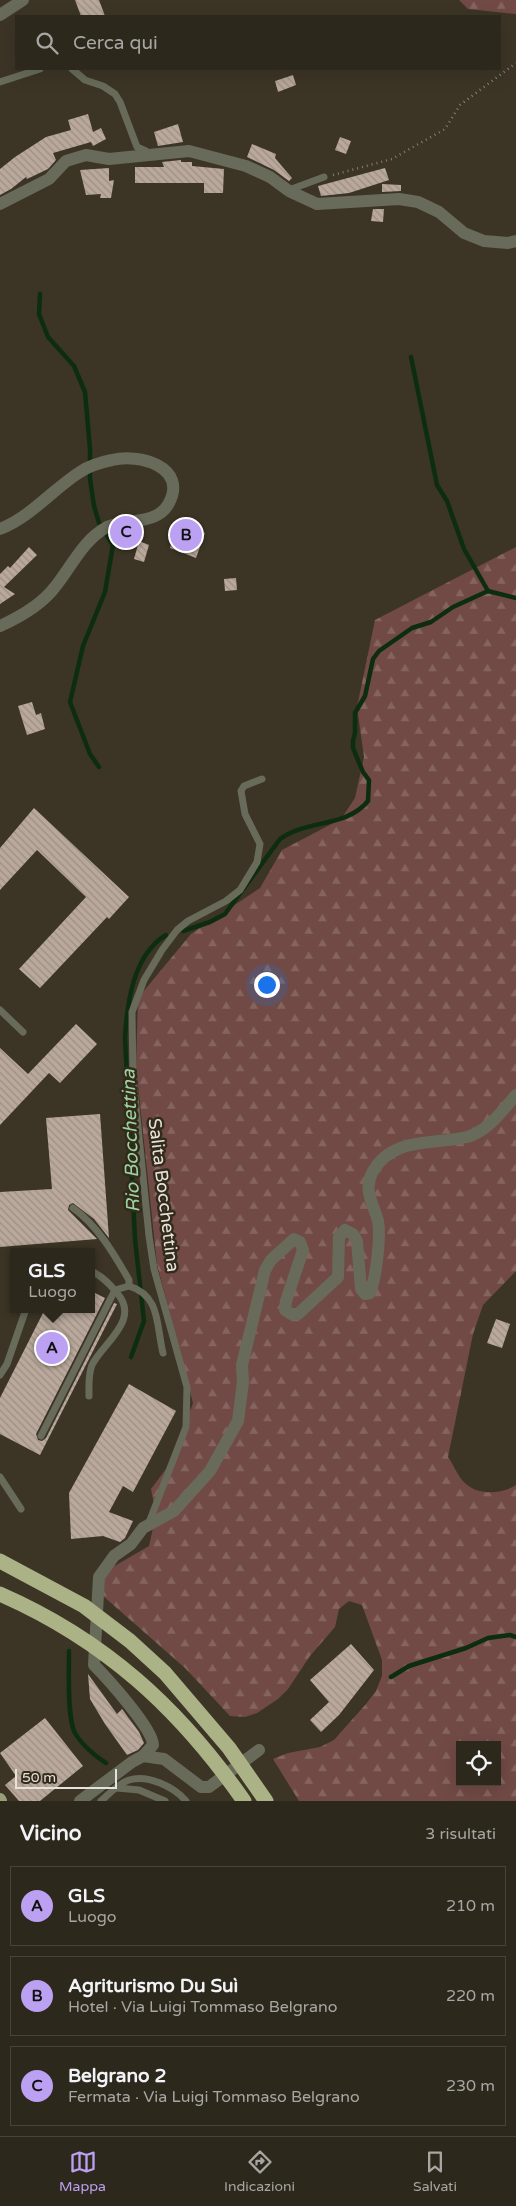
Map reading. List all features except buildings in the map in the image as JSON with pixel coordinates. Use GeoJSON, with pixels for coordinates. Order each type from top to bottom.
{"type":"FeatureCollection","features":[{"type":"Feature","properties":{"kind":"highway"},"geometry":{"type":"LineString","coordinates":[[0,1561],[84,1606],[130,1641],[165,1673],[229,1748],[266,1801]]}},
{"type":"Feature","properties":{"kind":"highway"},"geometry":{"type":"LineString","coordinates":[[0,1594],[70,1630],[108,1656],[147,1688],[198,1738],[244,1801]]}},
{"type":"Feature","properties":{"kind":"street"},"geometry":{"type":"LineString","coordinates":[[0,15],[23,0]]}},
{"type":"Feature","properties":{"kind":"street"},"geometry":{"type":"LineString","coordinates":[[0,204],[49,179],[66,161],[86,156],[109,159],[189,151],[246,166],[270,177],[289,191],[316,204],[399,199],[418,202],[439,212],[464,233],[484,242],[508,243],[516,241]]}},
{"type":"Feature","properties":{"kind":"street"},"geometry":{"type":"LineString","coordinates":[[0,529],[16,520],[81,471],[114,459],[138,458],[153,461],[171,478],[172,489],[169,503],[161,512],[142,520],[108,526],[87,543],[55,588],[43,600],[14,620],[0,626]]}},
{"type":"Feature","properties":{"kind":"street","name":"Salita Bocchettina"},"geometry":{"type":"LineString","coordinates":[[143,1756],[153,1744],[150,1732],[115,1687],[94,1665],[99,1577],[114,1556],[131,1544],[142,1528],[174,1511],[210,1471],[238,1420],[243,1382],[242,1365],[265,1270],[271,1260],[294,1239],[300,1242],[303,1250],[285,1310],[291,1314],[298,1314],[338,1277],[339,1237],[345,1230],[353,1234],[357,1241],[361,1290],[366,1294],[370,1293],[377,1249],[378,1222],[368,1188],[371,1174],[378,1164],[389,1153],[409,1145],[468,1137],[484,1129],[516,1095]]}},
{"type":"Feature","properties":{"kind":"street"},"geometry":{"type":"LineString","coordinates":[[83,1800],[132,1762],[143,1756],[164,1759],[201,1787],[209,1786],[259,1750]]}},
{"type":"Feature","properties":{"kind":"lane"},"geometry":{"type":"LineString","coordinates":[[0,82],[37,70]]}},
{"type":"Feature","properties":{"kind":"lane"},"geometry":{"type":"LineString","coordinates":[[73,70],[85,80],[103,86],[115,94],[120,102],[137,147],[146,151],[147,156]]}},
{"type":"Feature","properties":{"kind":"lane"},"geometry":{"type":"LineString","coordinates":[[289,191],[324,177]]}},
{"type":"Feature","properties":{"kind":"lane","name":"Salita Bocchettina"},"geometry":{"type":"LineString","coordinates":[[148,1525],[186,1427],[187,1387],[151,1253],[134,1086],[132,1012],[144,980],[162,950],[177,930],[188,921],[226,901],[240,890],[249,878],[257,862],[260,844],[245,814],[241,791],[244,786],[262,779]]}},
{"type":"Feature","properties":{"kind":"lane"},"geometry":{"type":"LineString","coordinates":[[0,1010],[23,1032]]}},
{"type":"Feature","properties":{"kind":"lane"},"geometry":{"type":"LineString","coordinates":[[73,1208],[91,1222],[129,1280],[129,1286]]}},
{"type":"Feature","properties":{"kind":"lane"},"geometry":{"type":"LineString","coordinates":[[89,1396],[88,1380],[92,1365],[121,1327],[125,1309],[121,1297],[108,1282],[95,1274]]}},
{"type":"Feature","properties":{"kind":"lane"},"geometry":{"type":"LineString","coordinates":[[41,1436],[115,1290],[129,1286],[147,1295],[152,1302],[163,1353]]}},
{"type":"Feature","properties":{"kind":"lane"},"geometry":{"type":"LineString","coordinates":[[0,1375],[7,1364],[25,1313]]}},
{"type":"Feature","properties":{"kind":"lane"},"geometry":{"type":"LineString","coordinates":[[0,1477],[20,1509]]}},
{"type":"Feature","properties":{"kind":"lane"},"geometry":{"type":"LineString","coordinates":[[101,1801],[128,1780],[138,1778],[172,1788],[186,1801]]}},
{"type":"Feature","properties":{"kind":"lane"},"geometry":{"type":"LineString","coordinates":[[117,1788],[139,1790],[165,1801]]}},
{"type":"Feature","properties":{"kind":"path"},"geometry":{"type":"LineString","coordinates":[[324,177],[392,159],[445,129],[460,105],[516,62]]}},
{"type":"Feature","properties":{"kind":"green space"},"geometry":{"type":"Polygon","coordinates":[[[459,0],[516,0],[516,14],[468,9],[459,0]]]}},
{"type":"Feature","properties":{"kind":"green space"},"geometry":{"type":"Polygon","coordinates":[[[516,547],[516,1271],[483,1305],[473,1334],[448,1457],[462,1480],[474,1489],[496,1492],[516,1485],[516,1801],[299,1801],[273,1759],[288,1753],[320,1747],[334,1740],[376,1691],[382,1676],[382,1660],[362,1605],[349,1601],[339,1609],[335,1627],[310,1656],[288,1689],[278,1699],[257,1713],[245,1717],[230,1716],[185,1668],[94,1588],[106,1571],[149,1546],[156,1515],[151,1489],[169,1465],[193,1403],[157,1264],[136,1066],[138,998],[191,934],[260,888],[282,850],[341,819],[355,798],[364,757],[357,707],[375,620],[516,547]]]}},
{"type":"Feature","properties":{"kind":"waterway"},"geometry":{"type":"LineString","coordinates":[[40,294],[39,314],[48,337],[74,366],[85,392],[90,449],[90,479],[94,506],[99,523],[113,545],[105,592],[83,646],[70,702],[90,754],[99,767]]}},
{"type":"Feature","properties":{"kind":"waterway"},"geometry":{"type":"LineString","coordinates":[[411,357],[437,485],[447,501],[464,549],[488,591]]}},
{"type":"Feature","properties":{"kind":"waterway","name":"Rio Bocchettina"},"geometry":{"type":"LineString","coordinates":[[183,931],[210,922],[225,914],[280,839],[302,828],[349,816],[368,801],[369,780],[363,772],[353,748],[355,713],[365,696],[373,659],[379,651],[412,628],[431,622],[453,607],[488,591],[516,598]]}},
{"type":"Feature","properties":{"kind":"waterway","name":"Rio Bocchettina"},"geometry":{"type":"LineString","coordinates":[[131,1357],[144,1321],[135,1239],[125,1038],[126,1024],[130,995],[139,967],[155,944],[166,935]]}},
{"type":"Feature","properties":{"kind":"waterway"},"geometry":{"type":"LineString","coordinates":[[391,1677],[409,1666],[466,1648],[488,1638],[510,1635],[516,1637]]}},
{"type":"Feature","properties":{"kind":"waterway","name":"Rio Bocchettina"},"geometry":{"type":"LineString","coordinates":[[69,1651],[69,1694],[72,1726],[85,1746],[106,1763]]}},
{"type":"Feature","properties":{"kind":"place","name":"Belgrano 2"},"geometry":{"type":"Point","coordinates":[126,532]}},
{"type":"Feature","properties":{"kind":"place","name":"Agriturismo Du Suì"},"geometry":{"type":"Point","coordinates":[186,535]}},
{"type":"Feature","properties":{"kind":"place","name":"GLS"},"geometry":{"type":"Point","coordinates":[52,1348]}}]}
